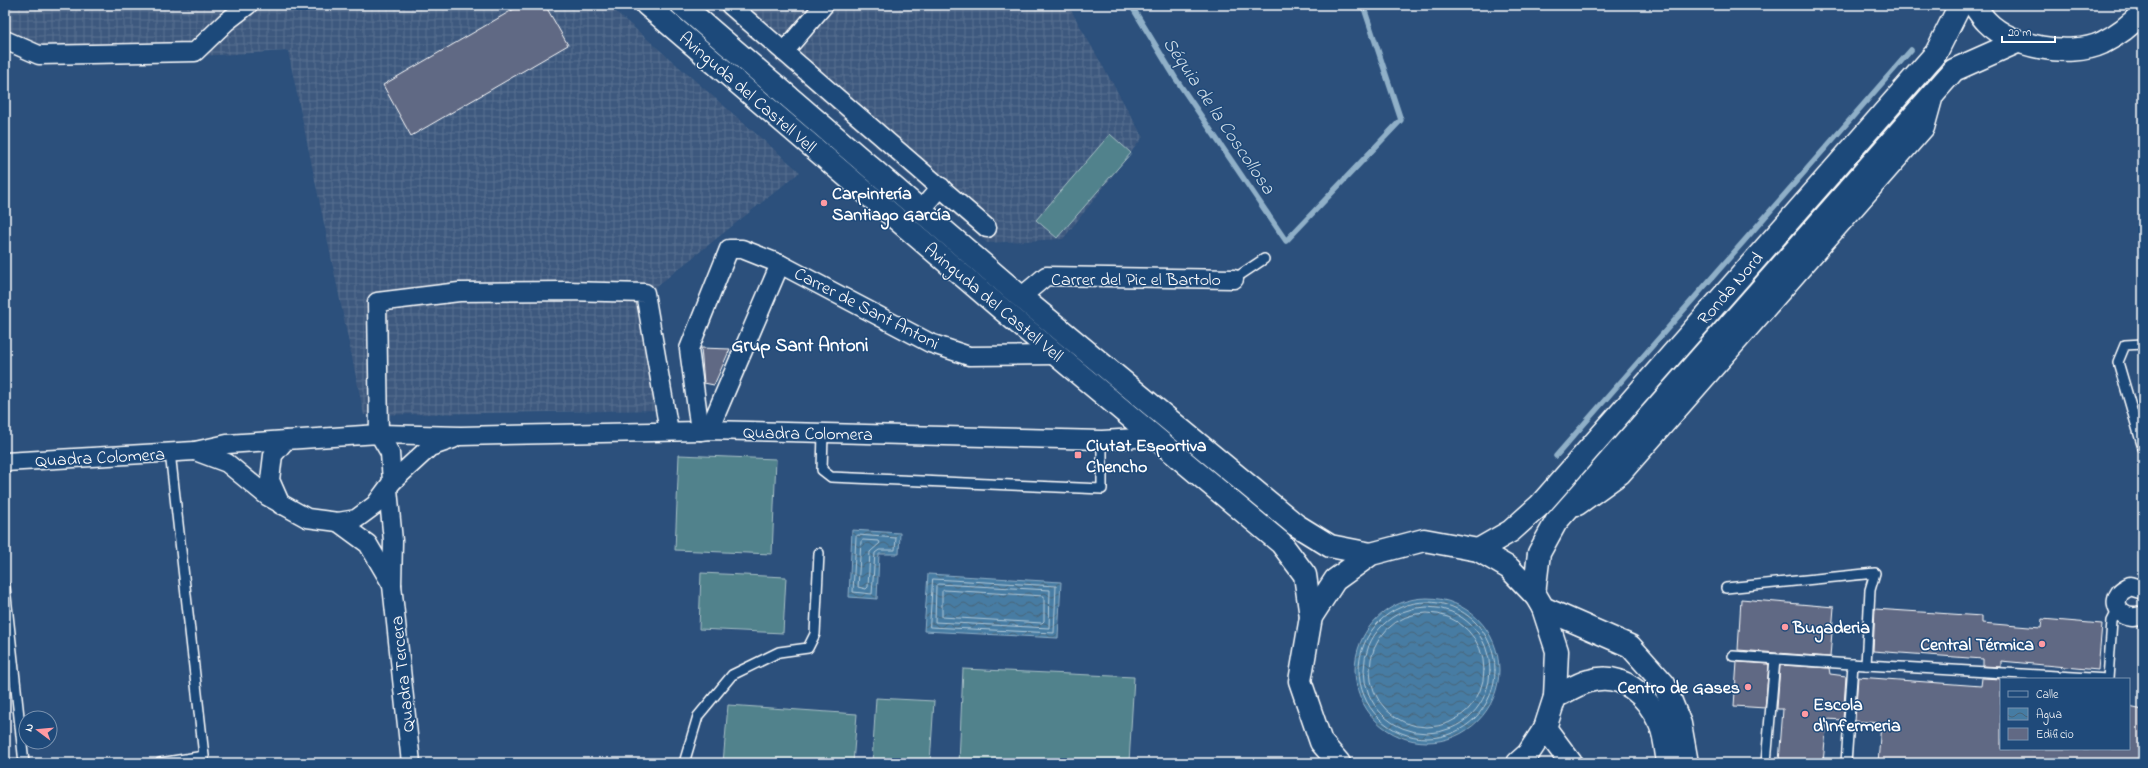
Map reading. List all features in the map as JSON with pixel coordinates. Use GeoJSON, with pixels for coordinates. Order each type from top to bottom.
{"type":"FeatureCollection","features":[{"type":"Feature","properties":{"kind":"main road","name":"Avinguda del Castell Vell"},"geometry":{"type":"LineString","coordinates":[[647,5],[1056,355],[1281,543],[1305,575],[1311,617]]}},
{"type":"Feature","properties":{"kind":"main road","name":"Avinguda del Castell Vell"},"geometry":{"type":"LineString","coordinates":[[682,5],[1021,297],[1296,525],[1330,546],[1371,554]]}},
{"type":"Feature","properties":{"kind":"main road","name":"Ronda Nord"},"geometry":{"type":"LineString","coordinates":[[1478,550],[1511,531],[1545,499],[1936,53],[1960,5]]}},
{"type":"Feature","properties":{"kind":"main road"},"geometry":{"type":"LineString","coordinates":[[1974,5],[1987,23],[2017,42],[2062,51],[2100,44],[2139,22]]}},
{"type":"Feature","properties":{"kind":"main road","name":"Ronda Nord"},"geometry":{"type":"LineString","coordinates":[[1539,601],[1539,553],[1556,522],[1954,70],[2017,42]]}},
{"type":"Feature","properties":{"kind":"main road"},"geometry":{"type":"LineString","coordinates":[[1339,763],[1321,742],[1300,681],[1311,617],[1335,580],[1371,554],[1424,540],[1478,550],[1509,568],[1539,601],[1630,646],[1664,684],[1680,724],[1687,763]]}},
{"type":"Feature","properties":{"kind":"main road"},"geometry":{"type":"LineString","coordinates":[[1518,763],[1528,754],[1545,728],[1556,697],[1557,651],[1539,601]]}},
{"type":"Feature","properties":{"kind":"main road"},"geometry":{"type":"LineString","coordinates":[[1556,697],[1588,681],[1604,678],[1623,681],[1644,697],[1660,724],[1668,763]]}},
{"type":"Feature","properties":{"kind":"main road"},"geometry":{"type":"LineString","coordinates":[[1545,728],[1571,763]]}},
{"type":"Feature","properties":{"kind":"main road"},"geometry":{"type":"LineString","coordinates":[[1315,763],[1321,742]]}},
{"type":"Feature","properties":{"kind":"street"},"geometry":{"type":"LineString","coordinates":[[5,40],[39,55],[195,52],[224,13],[248,5]]}},
{"type":"Feature","properties":{"kind":"street"},"geometry":{"type":"LineString","coordinates":[[730,5],[987,228]]}},
{"type":"Feature","properties":{"kind":"street"},"geometry":{"type":"LineString","coordinates":[[784,52],[824,5]]}},
{"type":"Feature","properties":{"kind":"street"},"geometry":{"type":"LineString","coordinates":[[921,210],[941,187]]}},
{"type":"Feature","properties":{"kind":"street","name":"Carrer de Sant Antoni"},"geometry":{"type":"LineString","coordinates":[[705,430],[689,349],[729,249],[742,249],[780,264],[930,343],[969,356],[1056,355]]}},
{"type":"Feature","properties":{"kind":"street"},"geometry":{"type":"LineString","coordinates":[[705,430],[780,264]]}},
{"type":"Feature","properties":{"kind":"street","name":"Carrer del Pic el Bartolo"},"geometry":{"type":"LineString","coordinates":[[1021,297],[1046,276],[1234,279]]}},
{"type":"Feature","properties":{"kind":"street"},"geometry":{"type":"LineString","coordinates":[[390,486],[390,453],[379,434],[377,302],[459,292],[567,291],[645,293],[669,431]]}},
{"type":"Feature","properties":{"kind":"street","name":"Quadra Colomera"},"geometry":{"type":"LineString","coordinates":[[5,462],[195,451],[227,444],[379,434],[461,436],[705,430],[1102,440],[1154,437]]}},
{"type":"Feature","properties":{"kind":"street","name":"Quadra Colomera"},"geometry":{"type":"LineString","coordinates":[[195,451],[227,463],[282,506],[307,518],[338,522],[356,519],[375,505],[390,486],[430,447],[461,436]]}},
{"type":"Feature","properties":{"kind":"street"},"geometry":{"type":"LineString","coordinates":[[282,506],[270,480],[273,455],[286,440]]}},
{"type":"Feature","properties":{"kind":"street","name":"Quadra Tercera"},"geometry":{"type":"LineString","coordinates":[[390,486],[393,541],[392,585],[411,763]]}},
{"type":"Feature","properties":{"kind":"street","name":"Quadra Tercera"},"geometry":{"type":"LineString","coordinates":[[338,522],[368,544],[392,585]]}},
{"type":"Feature","properties":{"kind":"street"},"geometry":{"type":"LineString","coordinates":[[2143,589],[2130,586],[2120,592],[2117,601],[2118,609],[2125,616],[2134,618],[2143,615]]}},
{"type":"Feature","properties":{"kind":"lane"},"geometry":{"type":"LineString","coordinates":[[1234,279],[1264,259]]}},
{"type":"Feature","properties":{"kind":"lane"},"geometry":{"type":"LineString","coordinates":[[2143,344],[2125,346],[2118,362],[2143,448]]}},
{"type":"Feature","properties":{"kind":"lane"},"geometry":{"type":"LineString","coordinates":[[823,433],[822,470],[831,477],[1102,489],[1102,440]]}},
{"type":"Feature","properties":{"kind":"lane"},"geometry":{"type":"LineString","coordinates":[[160,763],[204,756],[170,452]]}},
{"type":"Feature","properties":{"kind":"lane"},"geometry":{"type":"LineString","coordinates":[[684,763],[698,716],[732,675],[779,652],[808,648],[815,634],[819,553]]}},
{"type":"Feature","properties":{"kind":"lane"},"geometry":{"type":"LineString","coordinates":[[1726,588],[1874,573],[1870,590],[1866,665]]}},
{"type":"Feature","properties":{"kind":"lane"},"geometry":{"type":"LineString","coordinates":[[5,587],[24,763]]}},
{"type":"Feature","properties":{"kind":"lane"},"geometry":{"type":"LineString","coordinates":[[2108,678],[2112,621],[2118,609]]}},
{"type":"Feature","properties":{"kind":"lane"},"geometry":{"type":"LineString","coordinates":[[1733,656],[2091,678]]}},
{"type":"Feature","properties":{"kind":"lane"},"geometry":{"type":"LineString","coordinates":[[1766,763],[1775,658]]}},
{"type":"Feature","properties":{"kind":"lane"},"geometry":{"type":"LineString","coordinates":[[1846,763],[1852,664]]}},
{"type":"Feature","properties":{"kind":"shaded area"},"geometry":{"type":"Polygon","coordinates":[[[5,5],[608,5],[800,172],[652,290],[663,410],[364,415],[288,51],[39,65],[5,49],[5,5]]]}},
{"type":"Feature","properties":{"kind":"shaded area"},"geometry":{"type":"Polygon","coordinates":[[[712,5],[1068,5],[1143,137],[1063,239],[987,243],[712,5]]]}},
{"type":"Feature","properties":{"kind":"green space"},"geometry":{"type":"Polygon","coordinates":[[[1110,134],[1131,153],[1057,238],[1036,220],[1110,134]]]}},
{"type":"Feature","properties":{"kind":"green space"},"geometry":{"type":"Polygon","coordinates":[[[679,455],[776,459],[772,554],[675,550],[679,455]]]}},
{"type":"Feature","properties":{"kind":"green space"},"geometry":{"type":"Polygon","coordinates":[[[701,573],[786,577],[783,633],[699,629],[701,573]]]}},
{"type":"Feature","properties":{"kind":"green space"},"geometry":{"type":"Polygon","coordinates":[[[963,669],[1134,677],[1129,763],[959,763],[963,669]]]}},
{"type":"Feature","properties":{"kind":"green space"},"geometry":{"type":"Polygon","coordinates":[[[876,698],[934,701],[930,763],[872,763],[876,698]]]}},
{"type":"Feature","properties":{"kind":"green space"},"geometry":{"type":"Polygon","coordinates":[[[728,705],[857,714],[853,763],[723,763],[728,705]]]}},
{"type":"Feature","properties":{"kind":"water"},"geometry":{"type":"Polygon","coordinates":[[[852,530],[900,533],[899,554],[879,554],[877,599],[849,597],[852,530]]]}},
{"type":"Feature","properties":{"kind":"water"},"geometry":{"type":"Polygon","coordinates":[[[928,574],[1061,582],[1058,638],[924,631],[928,574]]]}},
{"type":"Feature","properties":{"kind":"water"},"geometry":{"type":"Polygon","coordinates":[[[1420,598],[1434,598],[1461,606],[1473,614],[1483,624],[1494,642],[1498,656],[1498,684],[1494,698],[1483,716],[1473,726],[1455,737],[1434,742],[1420,742],[1393,734],[1381,726],[1371,716],[1360,698],[1355,677],[1355,663],[1363,636],[1371,624],[1381,614],[1399,603],[1420,598]]]}},
{"type":"Feature","properties":{"kind":"building"},"geometry":{"type":"Polygon","coordinates":[[[521,5],[545,5],[568,45],[411,136],[383,85],[521,5]]]}},
{"type":"Feature","properties":{"kind":"building"},"geometry":{"type":"Polygon","coordinates":[[[701,348],[730,349],[714,385],[704,383],[701,348]]]}},
{"type":"Feature","properties":{"kind":"building","name":"Bugaderia"},"geometry":{"type":"Polygon","coordinates":[[[1741,599],[1834,607],[1830,657],[1738,650],[1741,599]]]}},
{"type":"Feature","properties":{"kind":"building"},"geometry":{"type":"Polygon","coordinates":[[[1875,609],[1982,616],[1982,623],[2041,628],[2042,619],[2102,624],[2098,670],[2001,661],[2001,667],[1983,666],[1983,659],[1873,651],[1875,609]]]}},
{"type":"Feature","properties":{"kind":"building","name":"Centro de Gases"},"geometry":{"type":"Polygon","coordinates":[[[1737,662],[1769,664],[1765,708],[1734,706],[1737,662]]]}},
{"type":"Feature","properties":{"kind":"building","name":"Escola d'Infermeria"},"geometry":{"type":"Polygon","coordinates":[[[1780,665],[1829,668],[1830,674],[1846,676],[1843,720],[1827,719],[1823,763],[1779,762],[1783,709],[1777,709],[1780,665]]]}},
{"type":"Feature","properties":{"kind":"building"},"geometry":{"type":"Polygon","coordinates":[[[1858,677],[1981,686],[1982,678],[2000,679],[2000,750],[2130,750],[2130,707],[2143,710],[2143,763],[1878,763],[1881,723],[1855,721],[1858,677]]]}},
{"type":"Feature","properties":{"kind":"waterway","name":"Séquia de la Coscollosa"},"geometry":{"type":"LineString","coordinates":[[1131,5],[1176,79],[1286,241],[1401,120],[1363,5]]}},
{"type":"Feature","properties":{"kind":"waterway"},"geometry":{"type":"LineString","coordinates":[[1556,456],[1911,50]]}},
{"type":"Feature","properties":{"kind":"place","name":"Carpintería Santiago García"},"geometry":{"type":"Point","coordinates":[824,203]}},
{"type":"Feature","properties":{"kind":"place","name":"Ciutat Esportiva Chencho"},"geometry":{"type":"Point","coordinates":[1078,455]}},
{"type":"Feature","properties":{"kind":"place","name":"Bugaderia"},"geometry":{"type":"Point","coordinates":[1785,627]}},
{"type":"Feature","properties":{"kind":"place","name":"Central Térmica"},"geometry":{"type":"Point","coordinates":[2042,644]}},
{"type":"Feature","properties":{"kind":"place","name":"Centro de Gases"},"geometry":{"type":"Point","coordinates":[1748,687]}},
{"type":"Feature","properties":{"kind":"place","name":"Escola d'Infermeria"},"geometry":{"type":"Point","coordinates":[1805,714]}},
{"type":"Feature","properties":{"kind":"district","name":"Grup Sant Antoni"},"geometry":{"type":"Point","coordinates":[800,344]}}]}
